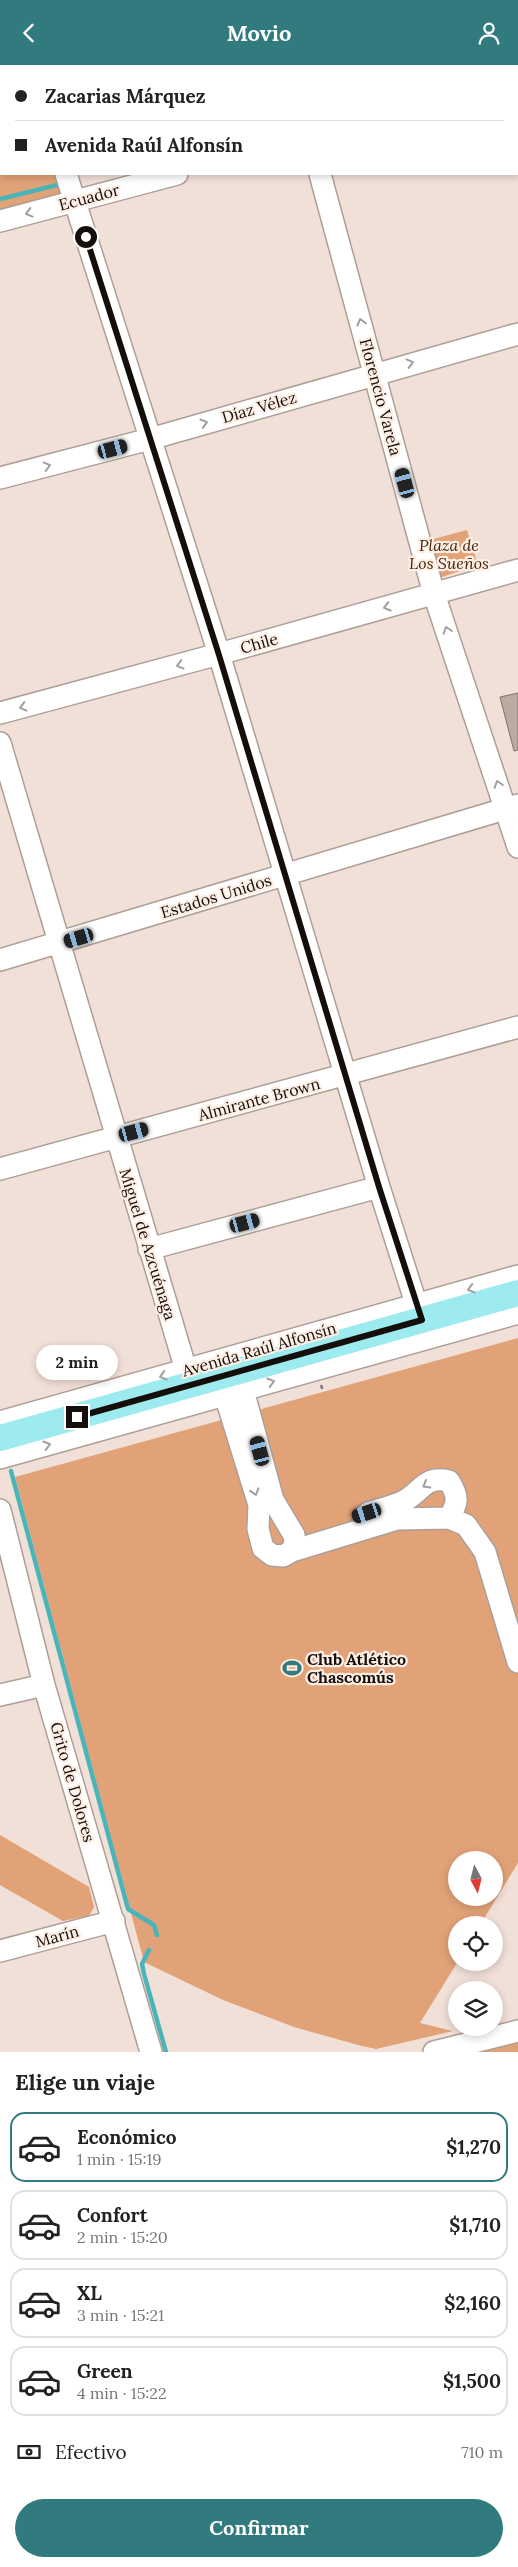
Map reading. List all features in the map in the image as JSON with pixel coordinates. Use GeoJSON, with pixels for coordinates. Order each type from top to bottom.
{"type":"FeatureCollection","features":[{"type":"Feature","properties":{"kind":"main road","name":"Avenida Raúl Alfonsín"},"geometry":{"type":"LineString","coordinates":[[0,1438],[518,1293]]}},
{"type":"Feature","properties":{"kind":"street"},"geometry":{"type":"LineString","coordinates":[[66,175],[219,655],[347,1075],[379,1187],[422,1321]]}},
{"type":"Feature","properties":{"kind":"street","name":"Ecuador"},"geometry":{"type":"LineString","coordinates":[[0,221],[173,175]]}},
{"type":"Feature","properties":{"kind":"street","name":"Florencio Varela"},"geometry":{"type":"LineString","coordinates":[[320,175],[434,594],[512,806],[518,847]]}},
{"type":"Feature","properties":{"kind":"street","name":"Díaz Vélez"},"geometry":{"type":"LineString","coordinates":[[0,478],[150,439],[375,373],[518,334]]}},
{"type":"Feature","properties":{"kind":"street","name":"Chile"},"geometry":{"type":"LineString","coordinates":[[0,713],[219,655],[518,570]]}},
{"type":"Feature","properties":{"kind":"street","name":"Miguel de Azcuénaga"},"geometry":{"type":"LineString","coordinates":[[0,743],[60,943],[115,1137],[186,1370]]}},
{"type":"Feature","properties":{"kind":"street","name":"Estados Unidos"},"geometry":{"type":"LineString","coordinates":[[0,960],[512,806]]}},
{"type":"Feature","properties":{"kind":"street","name":"Almirante Brown"},"geometry":{"type":"LineString","coordinates":[[0,1169],[518,1027]]}},
{"type":"Feature","properties":{"kind":"street"},"geometry":{"type":"LineString","coordinates":[[149,1249],[379,1187]]}},
{"type":"Feature","properties":{"kind":"street","name":"Avenida Raúl Alfonsín"},"geometry":{"type":"LineString","coordinates":[[0,1458],[234,1393],[422,1321],[518,1276]]}},
{"type":"Feature","properties":{"kind":"street","name":"Avenida Raúl Alfonsín"},"geometry":{"type":"LineString","coordinates":[[0,1422],[186,1370],[422,1321],[518,1313]]}},
{"type":"Feature","properties":{"kind":"street"},"geometry":{"type":"LineString","coordinates":[[234,1393],[259,1505],[258,1529],[263,1548],[272,1555],[283,1556],[293,1543],[313,1531],[403,1501],[425,1483],[439,1479],[449,1481],[457,1493],[458,1503],[448,1518]]}},
{"type":"Feature","properties":{"kind":"street"},"geometry":{"type":"LineString","coordinates":[[234,1393],[273,1500],[293,1543]]}},
{"type":"Feature","properties":{"kind":"street","name":"Grito de Dolores"},"geometry":{"type":"LineString","coordinates":[[0,1510],[44,1685],[152,2052]]}},
{"type":"Feature","properties":{"kind":"street"},"geometry":{"type":"LineString","coordinates":[[293,1543],[397,1519],[448,1518],[466,1525],[485,1552],[518,1662]]}},
{"type":"Feature","properties":{"kind":"street"},"geometry":{"type":"LineString","coordinates":[[0,1695],[44,1685]]}},
{"type":"Feature","properties":{"kind":"street","name":"Marín"},"geometry":{"type":"LineString","coordinates":[[0,1951],[114,1921]]}},
{"type":"Feature","properties":{"kind":"street"},"geometry":{"type":"LineString","coordinates":[[434,2052],[518,2031]]}},
{"type":"Feature","properties":{"kind":"green space"},"geometry":{"type":"Polygon","coordinates":[[[0,175],[56,175],[63,194],[0,211],[0,175]]]}},
{"type":"Feature","properties":{"kind":"green space","name":"Plaza de Los Sueños"},"geometry":{"type":"Polygon","coordinates":[[[467,530],[478,565],[439,578],[422,542],[467,530]]]}},
{"type":"Feature","properties":{"kind":"green space","name":"Club Atlético Chascomús"},"geometry":{"type":"Polygon","coordinates":[[[518,1338],[518,1863],[503,1887],[503,1851],[448,1851],[448,1906],[492,1906],[486,1916],[448,1916],[448,1971],[452,1971],[420,2023],[448,2030],[448,2032],[376,2049],[358,2045],[294,2027],[223,2000],[144,1962],[15,1477],[518,1338]]]}},
{"type":"Feature","properties":{"kind":"green space"},"geometry":{"type":"Polygon","coordinates":[[[0,1835],[89,1887],[94,1907],[89,1916],[63,1921],[0,1885],[0,1835]]]}},
{"type":"Feature","properties":{"kind":"green space"},"geometry":{"type":"Polygon","coordinates":[[[518,2042],[518,2052],[475,2052],[518,2042]]]}},
{"type":"Feature","properties":{"kind":"building"},"geometry":{"type":"Polygon","coordinates":[[[518,693],[518,750],[514,751],[500,697],[518,693]]]}},
{"type":"Feature","properties":{"kind":"waterway"},"geometry":{"type":"LineString","coordinates":[[0,199],[57,185]]}},
{"type":"Feature","properties":{"kind":"waterway"},"geometry":{"type":"LineString","coordinates":[[11,1471],[128,1909],[154,1925],[157,1935]]}},
{"type":"Feature","properties":{"kind":"waterway"},"geometry":{"type":"LineString","coordinates":[[149,1950],[142,1964],[166,2052]]}},
{"type":"Feature","properties":{"kind":"place","name":"Club Atlético Chascomús"},"geometry":{"type":"Point","coordinates":[292,1668]}},
{"type":"Feature","properties":{"kind":"route"},"geometry":{"type":"LineString","coordinates":[[77,1417],[422,1320],[379,1187],[347,1075],[219,655],[86,237]]}}]}
